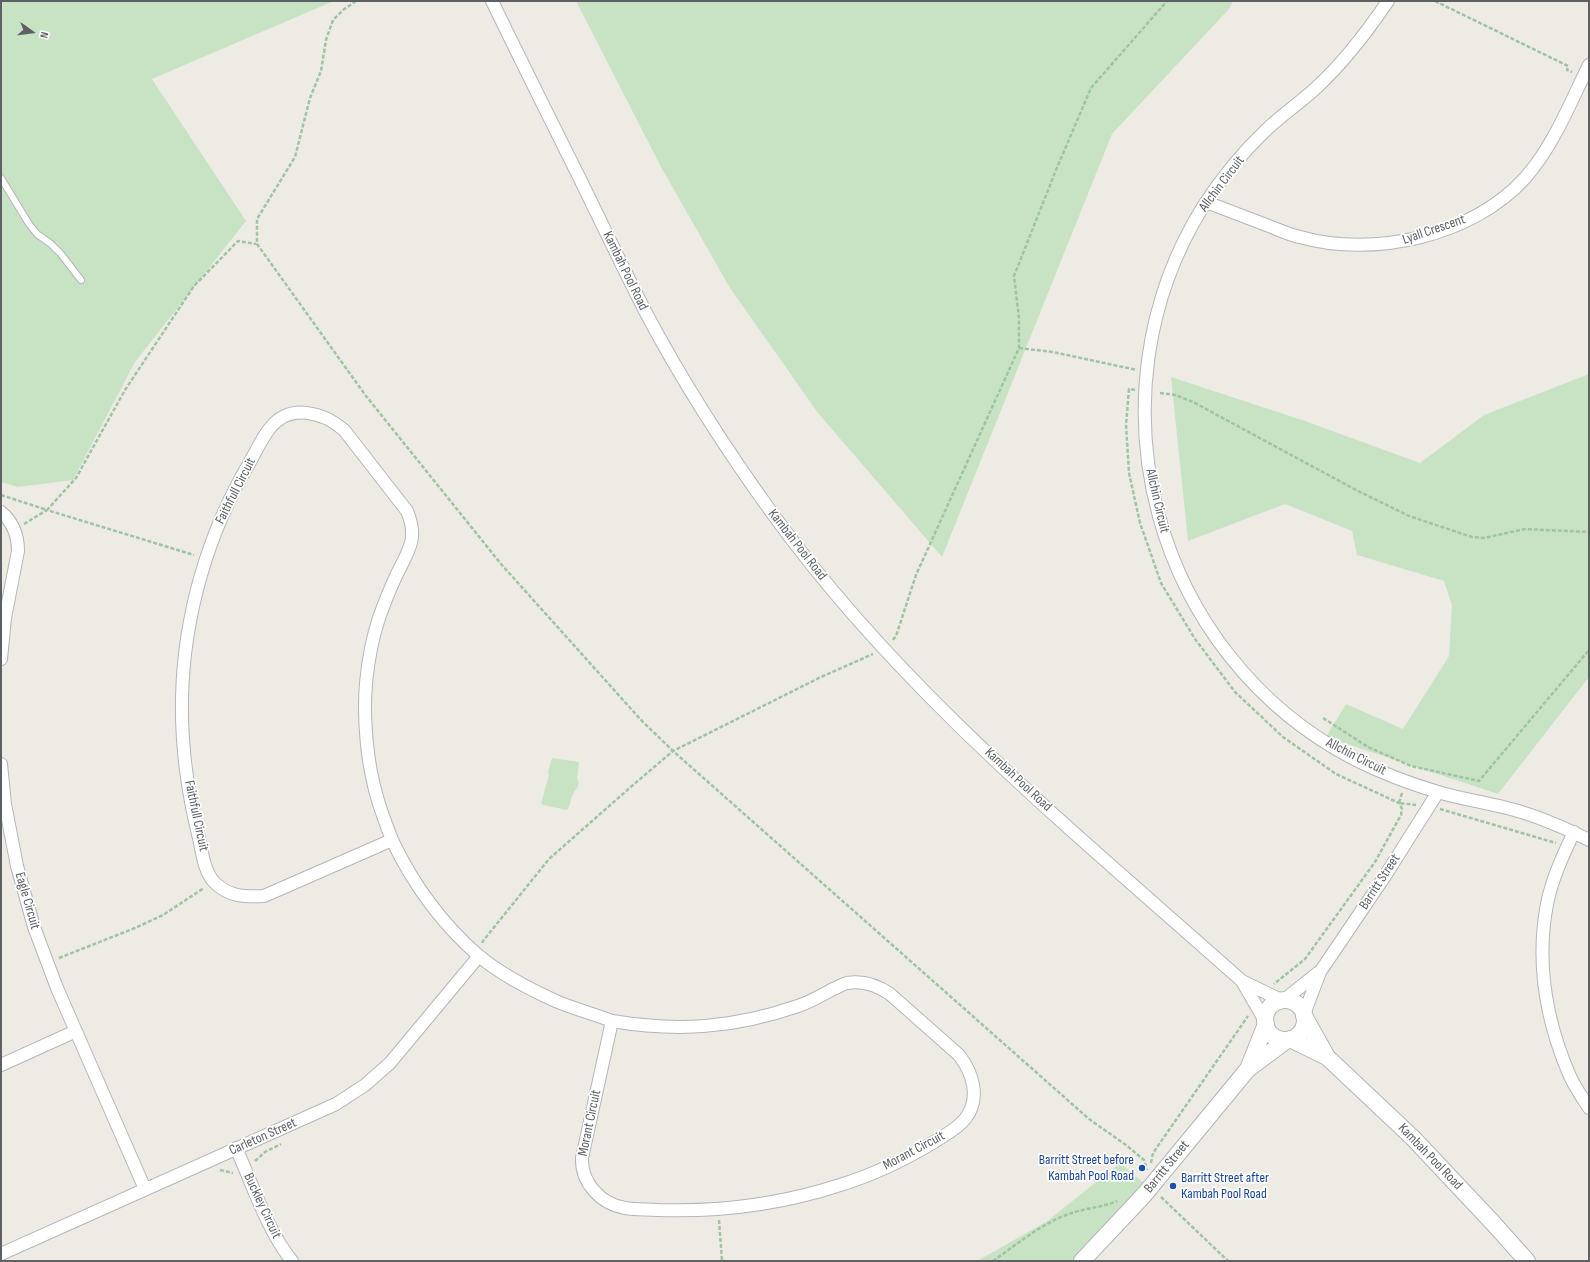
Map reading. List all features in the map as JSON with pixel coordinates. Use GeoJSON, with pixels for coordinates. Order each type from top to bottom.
{"type":"FeatureCollection","features":[{"type":"Feature","properties":{"kind":"street","name":"Kambah Pool Road"},"geometry":{"type":"LineString","coordinates":[[492,1],[645,312],[692,394],[718,435],[773,514],[833,591],[925,693],[1034,796],[1242,981],[1283,1001]]}},
{"type":"Feature","properties":{"kind":"street","name":"Allchin Circuit"},"geometry":{"type":"LineString","coordinates":[[1388,1],[1364,37],[1349,54],[1317,87],[1264,132],[1233,166],[1206,202],[1180,248],[1167,281],[1158,313],[1147,372],[1145,431],[1150,480],[1162,527],[1172,557],[1196,606],[1223,648],[1243,672],[1277,707],[1310,733],[1356,760],[1406,781],[1438,792],[1510,808],[1574,832],[1589,840]]}},
{"type":"Feature","properties":{"kind":"street","name":"Lyall Crescent"},"geometry":{"type":"LineString","coordinates":[[1206,202],[1299,237],[1336,244],[1392,244],[1459,224],[1489,208],[1515,188],[1526,177],[1544,152],[1589,65]]}},
{"type":"Feature","properties":{"kind":"street","name":"Faithfull Circuit"},"geometry":{"type":"LineString","coordinates":[[214,882],[207,871],[192,809],[184,753],[182,696],[187,640],[198,586],[215,533],[238,482],[270,428],[286,416],[299,412],[313,413],[333,421],[344,430],[407,511],[410,518],[412,534],[410,549],[396,576],[379,618],[371,654],[366,683],[365,706],[368,751],[375,788],[392,840],[417,887],[439,916],[479,956]]}},
{"type":"Feature","properties":{"kind":"street"},"geometry":{"type":"LineString","coordinates":[[1,512],[14,529],[18,544],[18,551],[5,618],[1,659]]}},
{"type":"Feature","properties":{"kind":"street","name":"Eagle Circuit"},"geometry":{"type":"LineString","coordinates":[[1,764],[5,804],[17,866],[34,928],[76,1032],[146,1189]]}},
{"type":"Feature","properties":{"kind":"street","name":"Barritt Street"},"geometry":{"type":"LineString","coordinates":[[1304,1015],[1320,972],[1438,792]]}},
{"type":"Feature","properties":{"kind":"street"},"geometry":{"type":"LineString","coordinates":[[1574,832],[1560,862],[1548,903],[1543,941],[1544,981],[1550,1020],[1556,1039],[1569,1075],[1589,1108]]}},
{"type":"Feature","properties":{"kind":"street"},"geometry":{"type":"LineString","coordinates":[[214,882],[224,890],[244,897],[264,896],[392,840]]}},
{"type":"Feature","properties":{"kind":"street","name":"Morant Circuit"},"geometry":{"type":"LineString","coordinates":[[479,956],[525,986],[559,1002],[612,1021],[677,1028],[720,1026],[741,1023],[800,1005],[847,983],[866,982],[879,986],[890,994],[959,1055],[965,1062],[973,1078],[973,1103],[966,1118],[953,1130],[910,1156],[864,1177],[839,1186],[788,1199],[734,1208],[680,1211],[624,1208],[608,1202],[595,1192],[585,1179],[582,1165],[582,1158],[612,1021]]}},
{"type":"Feature","properties":{"kind":"street","name":"Carleton Street"},"geometry":{"type":"LineString","coordinates":[[1,1254],[336,1104],[365,1085],[390,1063],[479,956]]}},
{"type":"Feature","properties":{"kind":"street","name":"Barritt Street"},"geometry":{"type":"LineString","coordinates":[[1283,1001],[1320,972]]}},
{"type":"Feature","properties":{"kind":"street","name":"Kambah Pool Road"},"geometry":{"type":"LineString","coordinates":[[1242,981],[1265,1023]]}},
{"type":"Feature","properties":{"kind":"street"},"geometry":{"type":"LineString","coordinates":[[1283,1001],[1292,1002],[1297,1005],[1304,1015],[1302,1030],[1298,1035],[1289,1039],[1275,1037],[1270,1033],[1265,1023],[1266,1015],[1270,1007],[1274,1003],[1283,1001]]}},
{"type":"Feature","properties":{"kind":"street","name":"Kambah Pool Road"},"geometry":{"type":"LineString","coordinates":[[1304,1015],[1327,1057],[1412,1138],[1527,1261]]}},
{"type":"Feature","properties":{"kind":"street","name":"Barritt Street"},"geometry":{"type":"LineString","coordinates":[[1248,1069],[1265,1023]]}},
{"type":"Feature","properties":{"kind":"street"},"geometry":{"type":"LineString","coordinates":[[1,1065],[76,1032]]}},
{"type":"Feature","properties":{"kind":"street","name":"Kambah Pool Road"},"geometry":{"type":"LineString","coordinates":[[1289,1039],[1327,1057]]}},
{"type":"Feature","properties":{"kind":"street","name":"Barritt Street"},"geometry":{"type":"LineString","coordinates":[[1082,1261],[1151,1178],[1248,1069],[1289,1039]]}},
{"type":"Feature","properties":{"kind":"street","name":"Buckley Circuit"},"geometry":{"type":"LineString","coordinates":[[236,1148],[272,1229],[292,1261]]}},
{"type":"Feature","properties":{"kind":"lane"},"geometry":{"type":"LineString","coordinates":[[1,178],[29,224],[37,234],[51,244],[61,254],[81,280]]}},
{"type":"Feature","properties":{"kind":"path"},"geometry":{"type":"LineString","coordinates":[[356,1],[343,10],[333,20],[326,40],[322,71],[310,98],[295,157],[257,219],[256,244],[366,396],[501,564],[641,720],[673,751],[1089,1119],[1126,1145],[1144,1160],[1162,1200],[1228,1261]]}},
{"type":"Feature","properties":{"kind":"path"},"geometry":{"type":"LineString","coordinates":[[479,956],[483,941],[549,860],[632,785],[673,751],[821,677],[885,650],[896,636],[916,575],[1019,348],[1019,318],[1014,276],[1082,109],[1091,88],[1167,1]]}},
{"type":"Feature","properties":{"kind":"path"},"geometry":{"type":"LineString","coordinates":[[1435,1],[1568,66],[1567,70],[1582,78]]}},
{"type":"Feature","properties":{"kind":"path"},"geometry":{"type":"LineString","coordinates":[[14,529],[47,510],[76,478],[125,390],[194,286],[238,241],[256,244]]}},
{"type":"Feature","properties":{"kind":"path"},"geometry":{"type":"LineString","coordinates":[[1019,348],[1053,352],[1147,372]]}},
{"type":"Feature","properties":{"kind":"path"},"geometry":{"type":"LineString","coordinates":[[1146,392],[1176,395],[1195,403],[1356,490],[1409,516],[1472,537],[1484,538],[1525,529],[1589,532]]}},
{"type":"Feature","properties":{"kind":"path"},"geometry":{"type":"LineString","coordinates":[[1,495],[206,559]]}},
{"type":"Feature","properties":{"kind":"path"},"geometry":{"type":"LineString","coordinates":[[1323,718],[1368,747],[1411,766],[1479,781],[1589,650]]}},
{"type":"Feature","properties":{"kind":"path"},"geometry":{"type":"LineString","coordinates":[[1411,766],[1399,803],[1440,809],[1567,846]]}},
{"type":"Feature","properties":{"kind":"path"},"geometry":{"type":"LineString","coordinates":[[47,963],[135,928],[163,915],[214,882]]}},
{"type":"Feature","properties":{"kind":"path"},"geometry":{"type":"LineString","coordinates":[[1151,1178],[1153,1153],[1246,1018]]}},
{"type":"Feature","properties":{"kind":"path"},"geometry":{"type":"LineString","coordinates":[[993,1261],[1047,1225],[1069,1213],[1107,1205],[1119,1200]]}},
{"type":"Feature","properties":{"kind":"path"},"geometry":{"type":"LineString","coordinates":[[718,1209],[722,1261]]}},
{"type":"Feature","properties":{"kind":"green space"},"geometry":{"type":"Polygon","coordinates":[[[1,1],[334,1],[152,79],[246,221],[135,362],[73,480],[18,487],[1,482],[1,1]]]}},
{"type":"Feature","properties":{"kind":"green space"},"geometry":{"type":"Polygon","coordinates":[[[576,1],[1233,1],[1229,9],[1112,134],[942,557],[818,413],[730,288],[661,167],[576,1]]]}},
{"type":"Feature","properties":{"kind":"green space"},"geometry":{"type":"Polygon","coordinates":[[[1589,374],[1589,677],[1498,794],[1326,737],[1346,704],[1403,729],[1449,656],[1452,605],[1444,581],[1357,555],[1352,531],[1285,504],[1188,541],[1171,377],[1305,421],[1420,463],[1484,415],[1589,374]]]}},
{"type":"Feature","properties":{"kind":"green space"},"geometry":{"type":"Polygon","coordinates":[[[552,758],[579,762],[577,778],[579,783],[578,787],[573,794],[567,810],[543,805],[541,803],[552,758]]]}},
{"type":"Feature","properties":{"kind":"green space"},"geometry":{"type":"Polygon","coordinates":[[[1120,1163],[1145,1184],[1074,1261],[977,1261],[1046,1222],[1120,1163]]]}},
{"type":"Feature","properties":{"kind":"place","name":"Barritt Street before Kambah Pool Road"},"geometry":{"type":"Point","coordinates":[1142,1168]}},
{"type":"Feature","properties":{"kind":"place","name":"Barritt Street after Kambah Pool Road"},"geometry":{"type":"Point","coordinates":[1173,1186]}}]}
